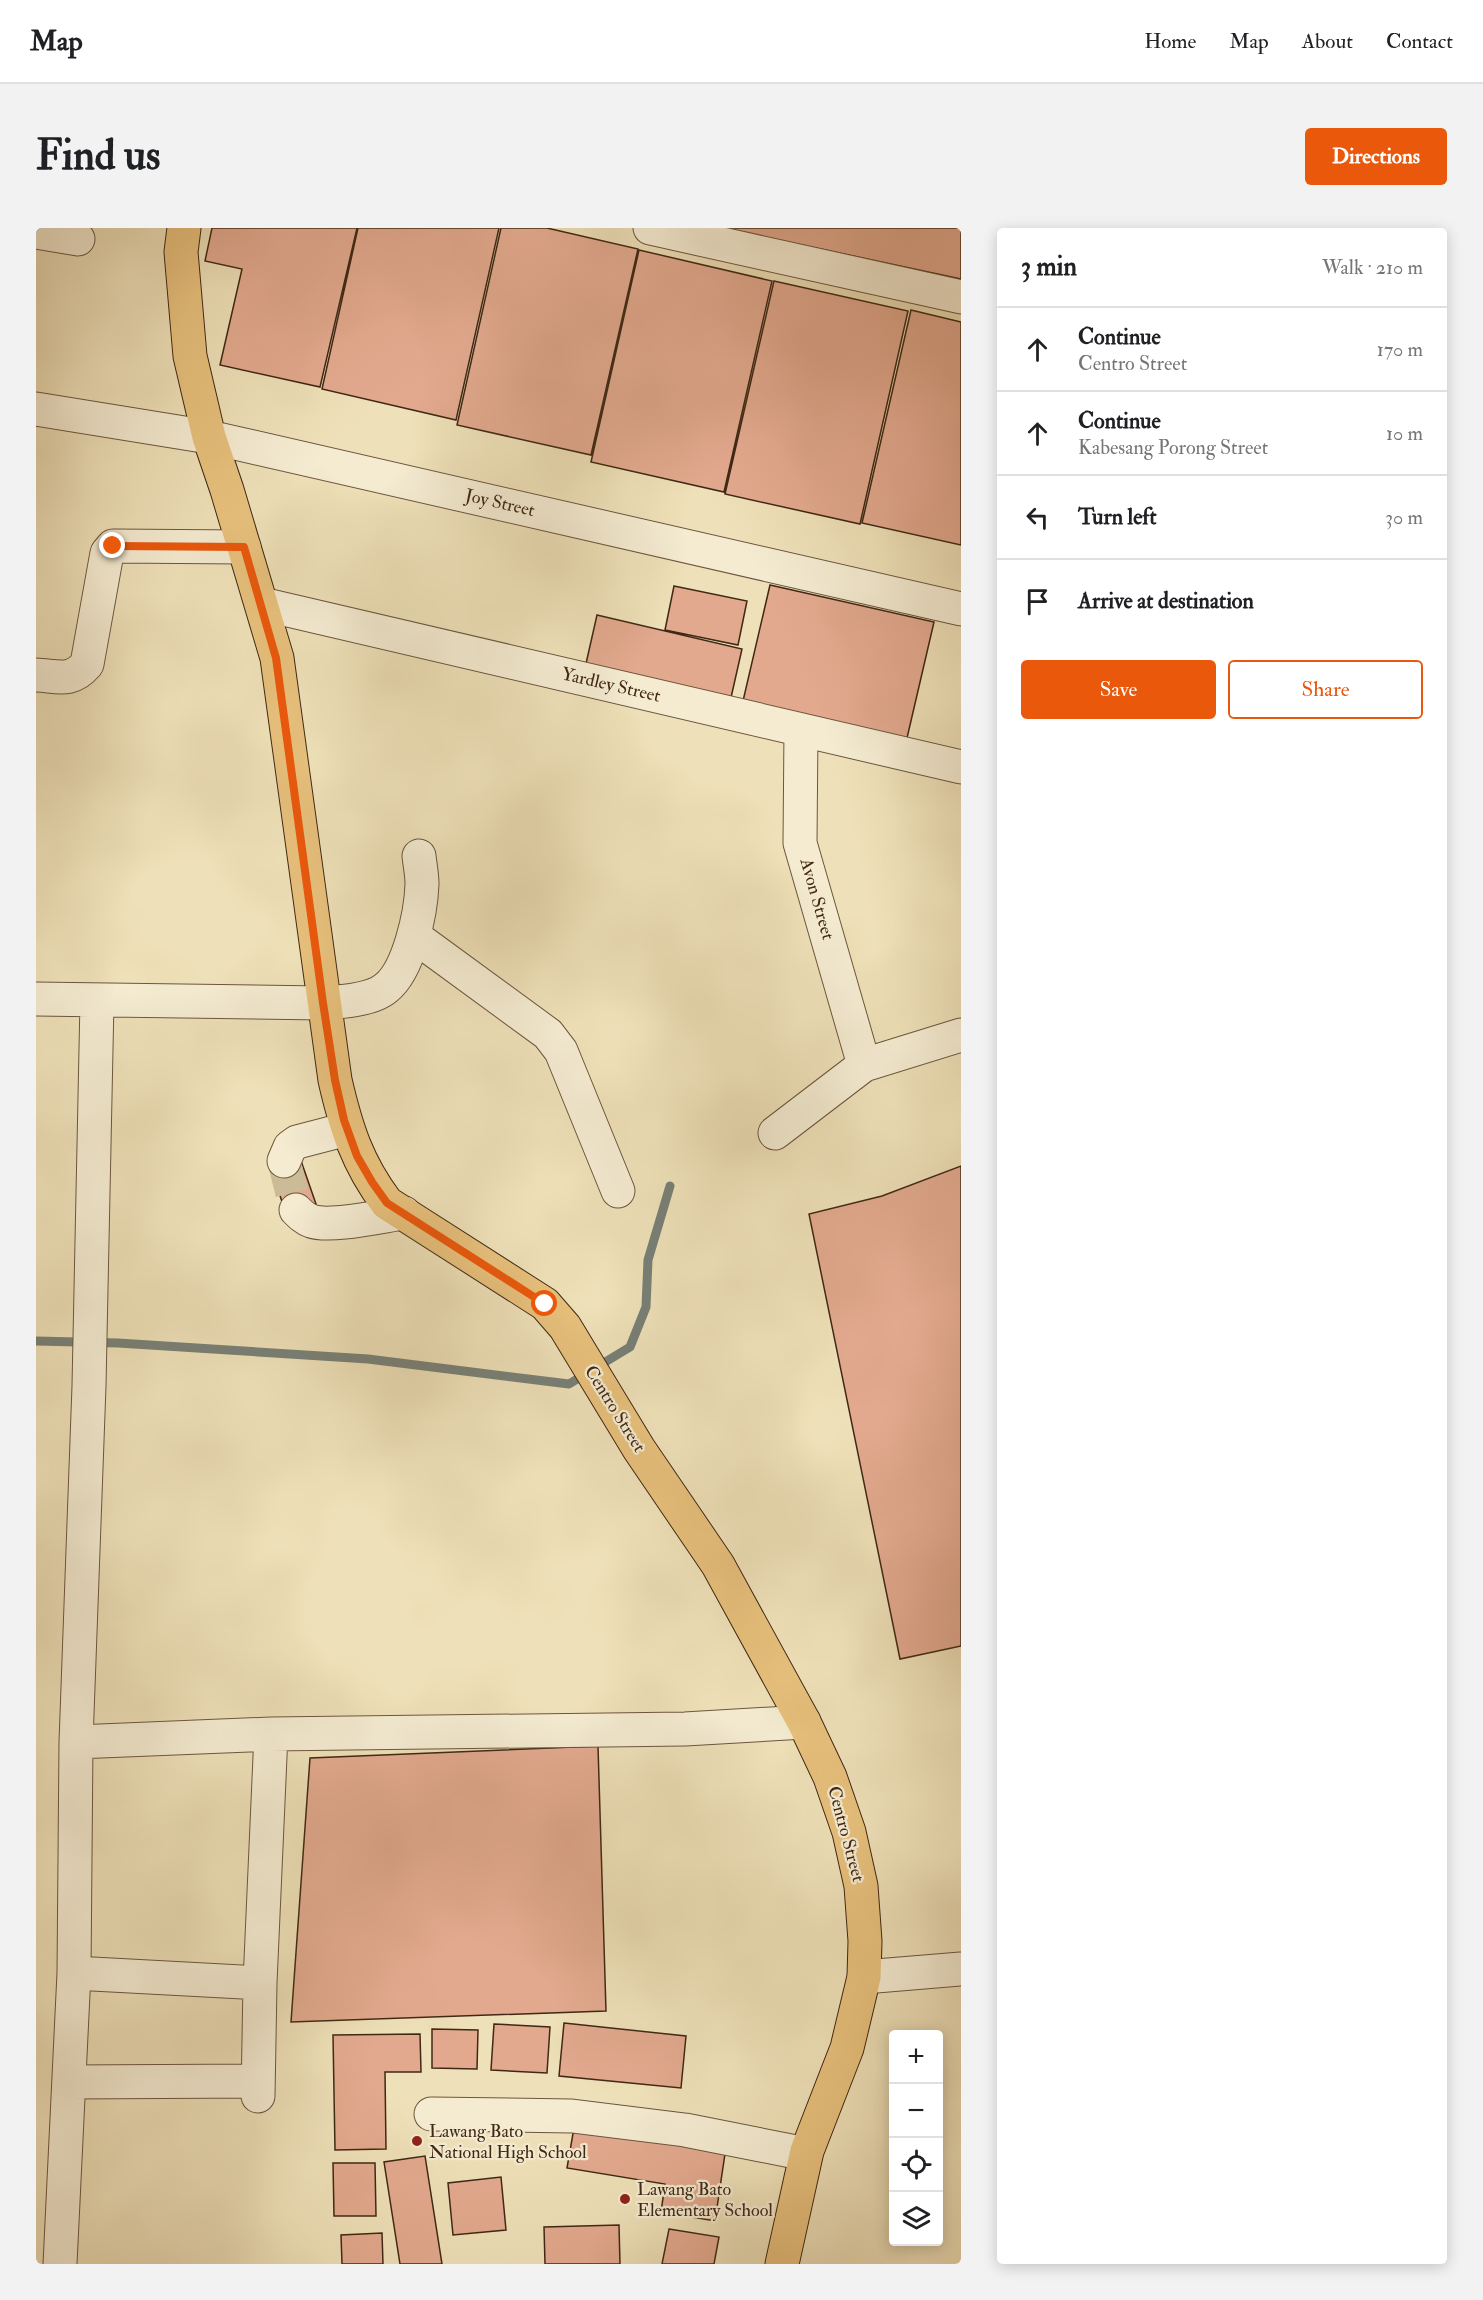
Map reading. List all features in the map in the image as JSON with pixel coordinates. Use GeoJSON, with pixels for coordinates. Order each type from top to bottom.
{"type":"FeatureCollection","features":[{"type":"Feature","properties":{"kind":"main road","name":"Centro Street"},"geometry":{"type":"LineString","coordinates":[[184,228],[181,252],[190,356],[209,437],[262,604],[276,658],[335,1080],[347,1129],[357,1156],[387,1203],[545,1304],[565,1327],[639,1449],[718,1565],[804,1722],[830,1777],[849,1832],[861,1886],[865,1941],[864,1977],[847,2048],[806,2154],[782,2264]]}},
{"type":"Feature","properties":{"kind":"street"},"geometry":{"type":"LineString","coordinates":[[650,228],[961,297]]}},
{"type":"Feature","properties":{"kind":"street"},"geometry":{"type":"LineString","coordinates":[[36,232],[78,239]]}},
{"type":"Feature","properties":{"kind":"street","name":"Joy Street"},"geometry":{"type":"LineString","coordinates":[[36,409],[209,437],[961,609]]}},
{"type":"Feature","properties":{"kind":"street"},"geometry":{"type":"LineString","coordinates":[[36,675],[71,677],[87,664],[107,553],[113,546],[244,547]]}},
{"type":"Feature","properties":{"kind":"street","name":"Yardley Street"},"geometry":{"type":"LineString","coordinates":[[262,604],[961,767]]}},
{"type":"Feature","properties":{"kind":"street","name":"Avon Street"},"geometry":{"type":"LineString","coordinates":[[801,730],[800,843],[864,1065]]}},
{"type":"Feature","properties":{"kind":"street"},"geometry":{"type":"LineString","coordinates":[[36,999],[323,1003],[353,1001],[386,989],[402,969],[414,936],[422,884],[419,856]]}},
{"type":"Feature","properties":{"kind":"street"},"geometry":{"type":"LineString","coordinates":[[414,936],[548,1034],[561,1051],[618,1191]]}},
{"type":"Feature","properties":{"kind":"street"},"geometry":{"type":"LineString","coordinates":[[60,2264],[74,1973],[76,1742],[89,1386],[97,1001]]}},
{"type":"Feature","properties":{"kind":"street"},"geometry":{"type":"LineString","coordinates":[[775,1133],[864,1065],[961,1035]]}},
{"type":"Feature","properties":{"kind":"street"},"geometry":{"type":"LineString","coordinates":[[284,1161],[290,1147],[297,1142],[347,1129]]}},
{"type":"Feature","properties":{"kind":"street"},"geometry":{"type":"LineString","coordinates":[[297,1210],[304,1218],[312,1222],[325,1223],[404,1213]]}},
{"type":"Feature","properties":{"kind":"street"},"geometry":{"type":"LineString","coordinates":[[76,1742],[271,1734],[685,1729],[804,1722]]}},
{"type":"Feature","properties":{"kind":"street"},"geometry":{"type":"LineString","coordinates":[[69,2082],[257,2088],[271,1734]]}},
{"type":"Feature","properties":{"kind":"street"},"geometry":{"type":"LineString","coordinates":[[864,1977],[961,1969]]}},
{"type":"Feature","properties":{"kind":"street"},"geometry":{"type":"LineString","coordinates":[[74,1973],[260,1983]]}},
{"type":"Feature","properties":{"kind":"street"},"geometry":{"type":"LineString","coordinates":[[431,2114],[572,2116],[685,2130],[806,2154]]}},
{"type":"Feature","properties":{"kind":"building"},"geometry":{"type":"Polygon","coordinates":[[[212,228],[357,228],[320,387],[220,365],[242,269],[205,261],[212,228]]]}},
{"type":"Feature","properties":{"kind":"building"},"geometry":{"type":"Polygon","coordinates":[[[358,228],[499,228],[456,420],[322,389],[358,228]]]}},
{"type":"Feature","properties":{"kind":"building"},"geometry":{"type":"Polygon","coordinates":[[[501,228],[547,228],[638,249],[591,455],[457,425],[501,228]]]}},
{"type":"Feature","properties":{"kind":"building"},"geometry":{"type":"Polygon","coordinates":[[[722,228],[961,228],[961,279],[722,228]]]}},
{"type":"Feature","properties":{"kind":"building"},"geometry":{"type":"Polygon","coordinates":[[[639,250],[772,281],[724,492],[591,462],[639,250]]]}},
{"type":"Feature","properties":{"kind":"building"},"geometry":{"type":"Polygon","coordinates":[[[774,281],[908,311],[860,524],[725,494],[774,281]]]}},
{"type":"Feature","properties":{"kind":"building"},"geometry":{"type":"Polygon","coordinates":[[[911,310],[961,322],[961,545],[862,523],[911,310]]]}},
{"type":"Feature","properties":{"kind":"building"},"geometry":{"type":"Polygon","coordinates":[[[770,585],[934,622],[907,738],[743,701],[770,585]]]}},
{"type":"Feature","properties":{"kind":"building"},"geometry":{"type":"Polygon","coordinates":[[[674,586],[747,601],[738,645],[665,630],[674,586]]]}},
{"type":"Feature","properties":{"kind":"building"},"geometry":{"type":"Polygon","coordinates":[[[597,615],[742,649],[730,702],[585,668],[597,615]]]}},
{"type":"Feature","properties":{"kind":"building"},"geometry":{"type":"Polygon","coordinates":[[[299,1155],[316,1204],[286,1214],[270,1165],[299,1155]]]}},
{"type":"Feature","properties":{"kind":"building"},"geometry":{"type":"Polygon","coordinates":[[[961,1166],[961,1646],[900,1659],[809,1214],[882,1196],[961,1166]]]}},
{"type":"Feature","properties":{"kind":"building"},"geometry":{"type":"Polygon","coordinates":[[[598,1746],[606,2011],[291,2022],[310,1758],[598,1746]]]}},
{"type":"Feature","properties":{"kind":"building"},"geometry":{"type":"Polygon","coordinates":[[[564,2023],[686,2036],[681,2088],[559,2076],[564,2023]]]}},
{"type":"Feature","properties":{"kind":"building"},"geometry":{"type":"Polygon","coordinates":[[[494,2024],[550,2027],[547,2073],[491,2070],[494,2024]]]}},
{"type":"Feature","properties":{"kind":"building"},"geometry":{"type":"Polygon","coordinates":[[[432,2029],[478,2030],[477,2069],[432,2068],[432,2029]]]}},
{"type":"Feature","properties":{"kind":"building"},"geometry":{"type":"Polygon","coordinates":[[[420,2034],[421,2072],[385,2072],[386,2149],[335,2150],[333,2035],[420,2034]]]}},
{"type":"Feature","properties":{"kind":"building"},"geometry":{"type":"Polygon","coordinates":[[[575,2122],[726,2147],[715,2221],[661,2212],[665,2184],[567,2168],[575,2122]]]}},
{"type":"Feature","properties":{"kind":"building"},"geometry":{"type":"Polygon","coordinates":[[[425,2156],[442,2264],[400,2264],[384,2162],[425,2156]]]}},
{"type":"Feature","properties":{"kind":"building"},"geometry":{"type":"Polygon","coordinates":[[[333,2163],[375,2163],[376,2216],[334,2216],[333,2163]]]}},
{"type":"Feature","properties":{"kind":"building"},"geometry":{"type":"Polygon","coordinates":[[[501,2177],[506,2230],[453,2235],[448,2183],[501,2177]]]}},
{"type":"Feature","properties":{"kind":"building"},"geometry":{"type":"Polygon","coordinates":[[[619,2225],[620,2264],[545,2264],[544,2227],[619,2225]]]}},
{"type":"Feature","properties":{"kind":"building"},"geometry":{"type":"Polygon","coordinates":[[[669,2229],[719,2237],[714,2264],[662,2264],[669,2229]]]}},
{"type":"Feature","properties":{"kind":"building"},"geometry":{"type":"Polygon","coordinates":[[[382,2233],[383,2264],[342,2264],[341,2235],[382,2233]]]}},
{"type":"Feature","properties":{"kind":"waterway"},"geometry":{"type":"LineString","coordinates":[[36,1341],[118,1343],[368,1359],[569,1384],[630,1347],[646,1307],[648,1260],[670,1186]]}},
{"type":"Feature","properties":{"kind":"tunnel"},"geometry":{"type":"LineString","coordinates":[[284,1161],[296,1210]]}},
{"type":"Feature","properties":{"kind":"place","name":"Lawang Bato National High School"},"geometry":{"type":"Point","coordinates":[417,2141]}},
{"type":"Feature","properties":{"kind":"place","name":"Lawang Bato Elementary School"},"geometry":{"type":"Point","coordinates":[625,2199]}},
{"type":"Feature","properties":{"kind":"route"},"geometry":{"type":"LineString","coordinates":[[113,546],[244,547],[276,658],[335,1080],[344,1120],[357,1156],[387,1203],[545,1304]]}}]}
